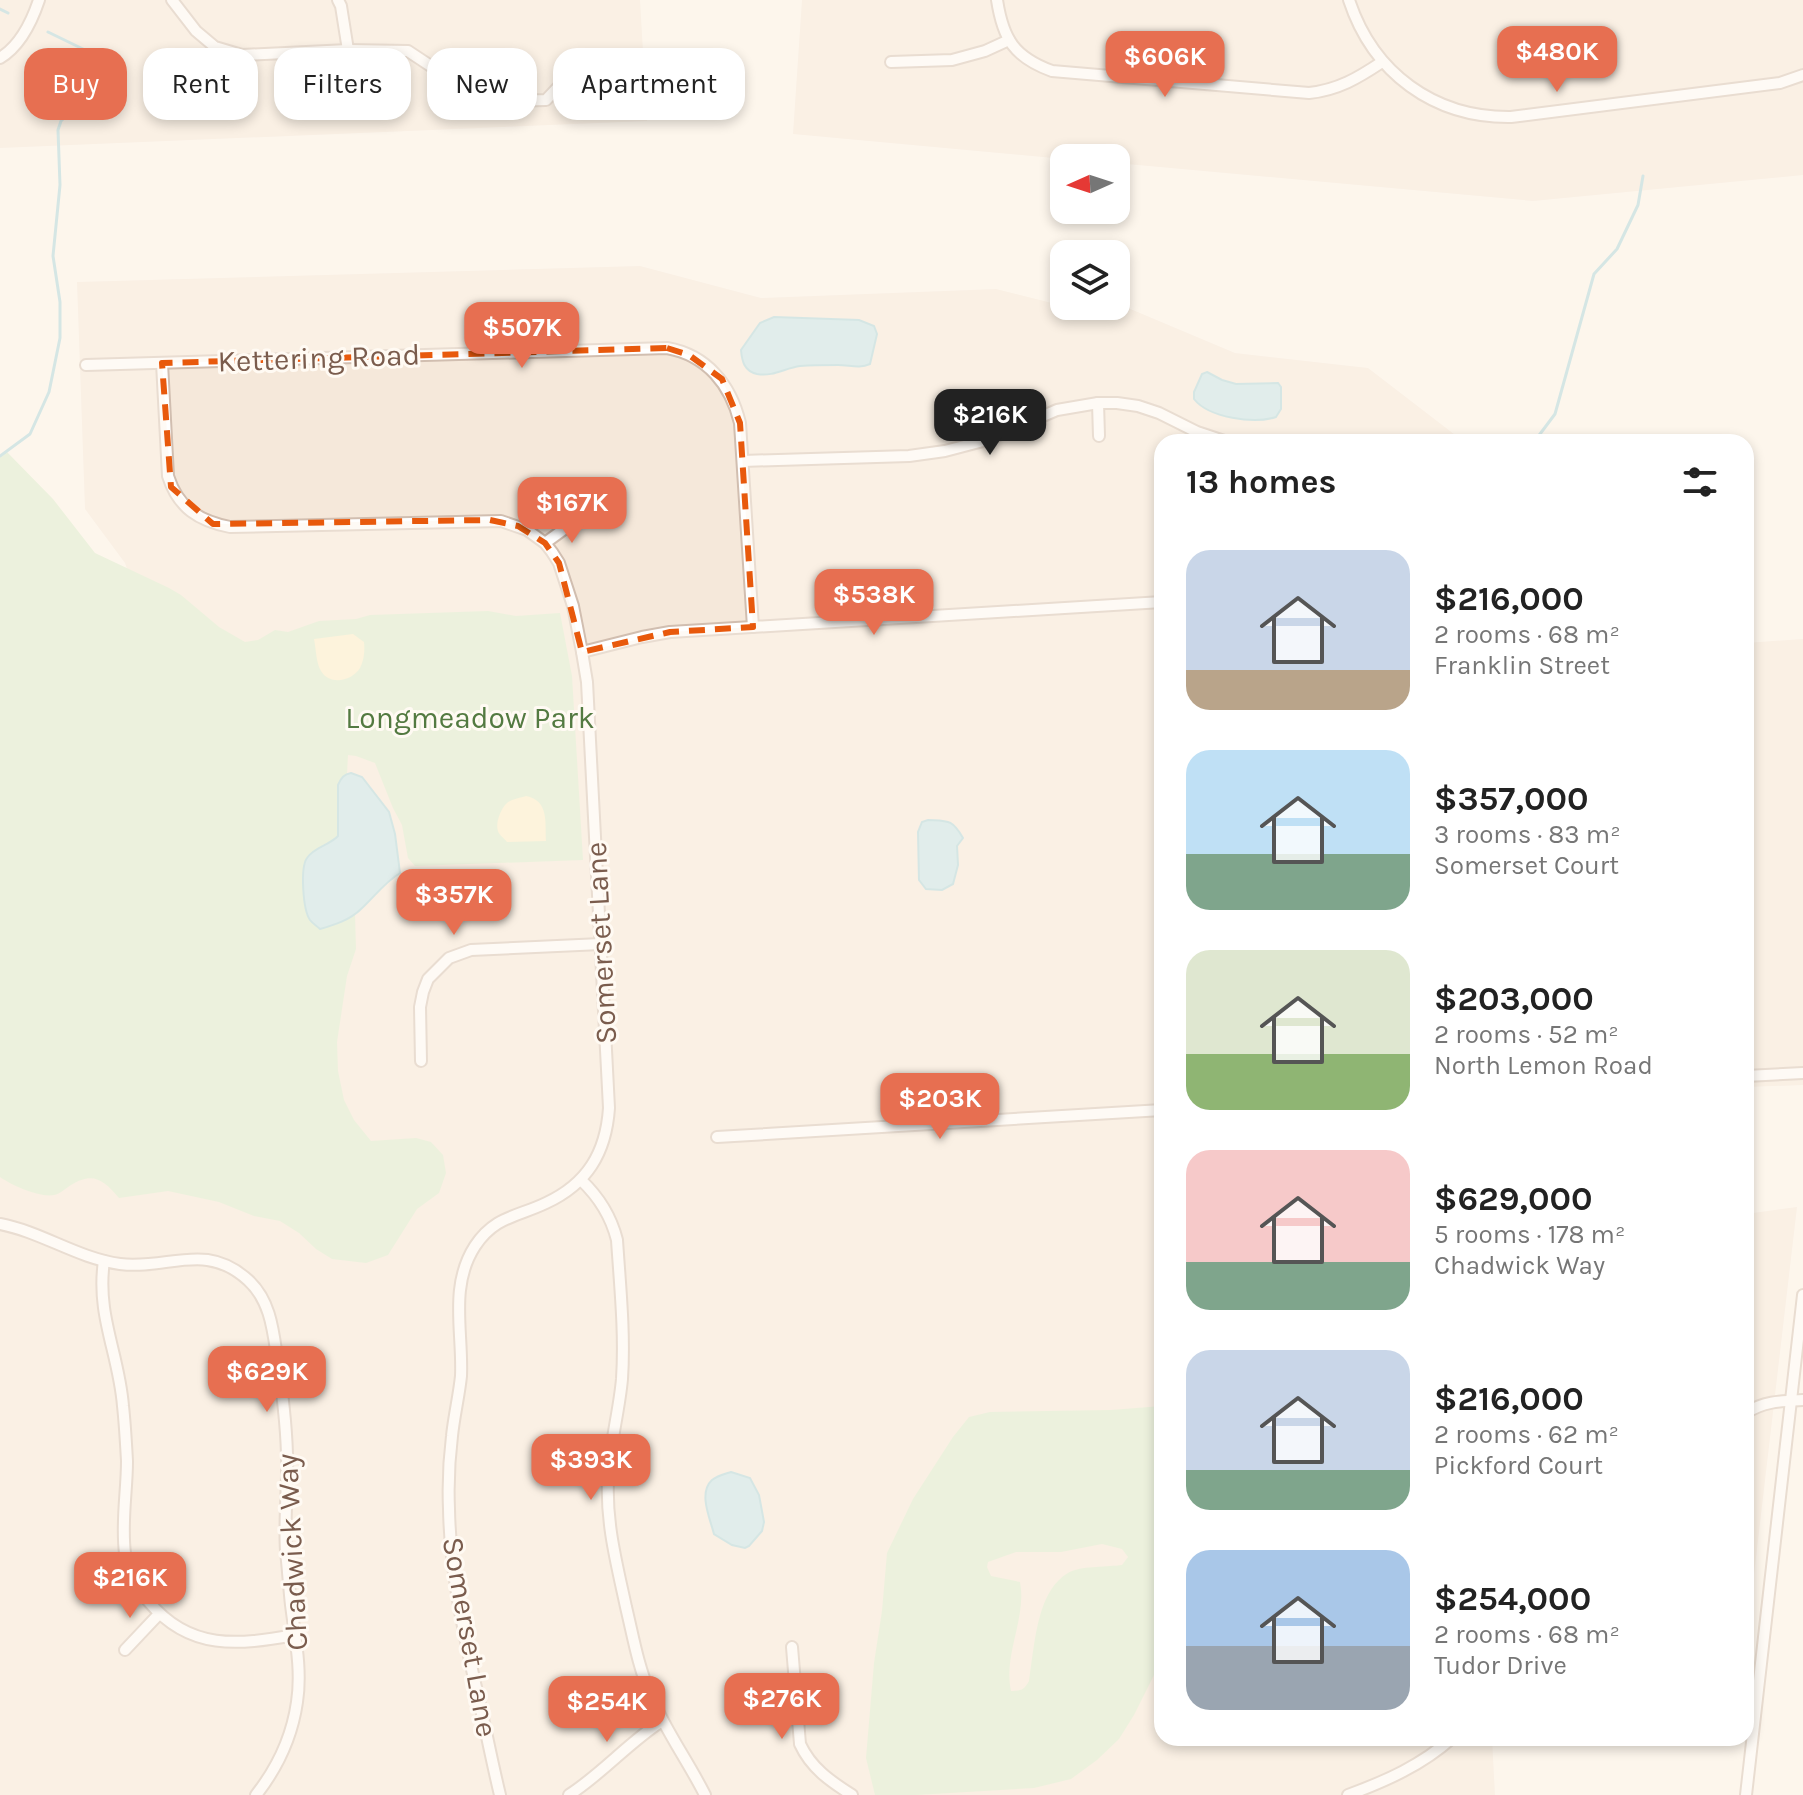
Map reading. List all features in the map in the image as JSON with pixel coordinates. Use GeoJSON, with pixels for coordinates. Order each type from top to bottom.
{"type":"FeatureCollection","features":[{"type":"Feature","properties":{"kind":"street"},"geometry":{"type":"LineString","coordinates":[[0,58],[27,29],[39,0]]}},
{"type":"Feature","properties":{"kind":"street"},"geometry":{"type":"LineString","coordinates":[[172,0],[196,31],[215,47],[242,55],[274,53]]}},
{"type":"Feature","properties":{"kind":"street"},"geometry":{"type":"LineString","coordinates":[[338,0],[348,48]]}},
{"type":"Feature","properties":{"kind":"street"},"geometry":{"type":"LineString","coordinates":[[997,0],[1000,20],[1009,40],[1023,57],[1052,71],[1309,93],[1343,86],[1382,62]]}},
{"type":"Feature","properties":{"kind":"street"},"geometry":{"type":"LineString","coordinates":[[1349,0],[1362,32],[1382,62],[1399,78],[1437,102],[1462,112],[1496,118],[1773,84],[1803,75]]}},
{"type":"Feature","properties":{"kind":"street"},"geometry":{"type":"LineString","coordinates":[[891,62],[935,62],[961,58],[1009,40]]}},
{"type":"Feature","properties":{"kind":"street"},"geometry":{"type":"LineString","coordinates":[[411,53],[479,98],[546,100],[553,93]]}},
{"type":"Feature","properties":{"kind":"street","name":"Kettering Road"},"geometry":{"type":"LineString","coordinates":[[86,365],[676,350],[701,361],[722,379],[737,408],[753,627]]}},
{"type":"Feature","properties":{"kind":"street"},"geometry":{"type":"LineString","coordinates":[[162,363],[171,487],[181,502],[199,518],[213,524],[230,527],[501,521],[527,530],[545,543],[578,519]]}},
{"type":"Feature","properties":{"kind":"street"},"geometry":{"type":"LineString","coordinates":[[743,461],[909,456],[945,451],[987,440],[1057,410],[1098,403],[1138,406],[1203,434]]}},
{"type":"Feature","properties":{"kind":"street"},"geometry":{"type":"LineString","coordinates":[[1098,403],[1099,436]]}},
{"type":"Feature","properties":{"kind":"street","name":"Somerset Lane"},"geometry":{"type":"LineString","coordinates":[[500,1795],[462,1622],[452,1561],[448,1487],[460,1378],[458,1295],[467,1259],[485,1234],[506,1218],[544,1204],[581,1180],[598,1154],[608,1123],[609,1108],[587,682],[573,606],[559,563],[545,543]]}},
{"type":"Feature","properties":{"kind":"street"},"geometry":{"type":"LineString","coordinates":[[582,652],[670,632],[1154,602]]}},
{"type":"Feature","properties":{"kind":"street"},"geometry":{"type":"LineString","coordinates":[[421,1061],[420,1007],[423,992],[428,979],[449,958],[471,950],[601,944]]}},
{"type":"Feature","properties":{"kind":"street"},"geometry":{"type":"LineString","coordinates":[[1754,1076],[1803,1073]]}},
{"type":"Feature","properties":{"kind":"street"},"geometry":{"type":"LineString","coordinates":[[717,1137],[1154,1110]]}},
{"type":"Feature","properties":{"kind":"street"},"geometry":{"type":"LineString","coordinates":[[581,1180],[603,1204],[617,1240],[623,1349],[608,1483],[613,1548],[637,1655],[649,1693],[705,1795]]}},
{"type":"Feature","properties":{"kind":"street","name":"Chadwick Way"},"geometry":{"type":"LineString","coordinates":[[0,1224],[43,1236],[79,1254],[104,1261],[144,1265],[208,1259],[234,1269],[263,1299],[272,1323],[282,1388],[286,1431],[286,1546],[299,1662],[297,1699],[287,1743],[256,1795]]}},
{"type":"Feature","properties":{"kind":"street"},"geometry":{"type":"LineString","coordinates":[[104,1261],[101,1283],[104,1314],[123,1401],[127,1460],[123,1531],[126,1556],[136,1583],[159,1614],[190,1634],[232,1643],[295,1635]]}},
{"type":"Feature","properties":{"kind":"street"},"geometry":{"type":"LineString","coordinates":[[1754,1733],[1797,1400],[1803,1295]]}},
{"type":"Feature","properties":{"kind":"street"},"geometry":{"type":"LineString","coordinates":[[1754,1408],[1767,1403],[1797,1400]]}},
{"type":"Feature","properties":{"kind":"street"},"geometry":{"type":"LineString","coordinates":[[125,1650],[159,1614]]}},
{"type":"Feature","properties":{"kind":"street"},"geometry":{"type":"LineString","coordinates":[[792,1647],[800,1744],[806,1758],[817,1770],[852,1795]]}},
{"type":"Feature","properties":{"kind":"street"},"geometry":{"type":"LineString","coordinates":[[569,1795],[662,1721]]}},
{"type":"Feature","properties":{"kind":"street"},"geometry":{"type":"LineString","coordinates":[[1348,1795],[1381,1783],[1417,1764],[1441,1746]]}},
{"type":"Feature","properties":{"kind":"street"},"geometry":{"type":"LineString","coordinates":[[1746,1795],[1752,1746]]}},
{"type":"Feature","properties":{"kind":"highlighted area"},"geometry":{"type":"Polygon","coordinates":[[[667,348],[689,355],[722,379],[740,423],[753,627],[670,632],[582,652],[559,563],[545,543],[518,526],[490,520],[213,524],[171,487],[162,363],[667,348]]]}},
{"type":"Feature","properties":{"kind":"shaded area"},"geometry":{"type":"Polygon","coordinates":[[[0,0],[640,0],[643,48],[553,48],[553,120],[647,121],[0,148],[0,0]]]}},
{"type":"Feature","properties":{"kind":"shaded area"},"geometry":{"type":"Polygon","coordinates":[[[802,0],[1803,0],[1803,175],[1533,201],[1130,164],[1130,144],[1050,144],[1050,158],[793,134],[802,0]]]}},
{"type":"Feature","properties":{"kind":"shaded area"},"geometry":{"type":"Polygon","coordinates":[[[640,266],[761,298],[996,289],[1050,302],[1050,320],[1130,320],[1130,309],[1235,353],[1368,368],[1454,434],[1154,434],[1154,1746],[1492,1746],[1495,1795],[0,1795],[0,1106],[227,858],[125,563],[85,509],[77,282],[640,266]]]}},
{"type":"Feature","properties":{"kind":"shaded area"},"geometry":{"type":"Polygon","coordinates":[[[1803,639],[1803,1085],[1754,1087],[1754,642],[1803,639]]]}},
{"type":"Feature","properties":{"kind":"shaded area"},"geometry":{"type":"Polygon","coordinates":[[[1797,1207],[1754,1575],[1754,1213],[1797,1207]]]}},
{"type":"Feature","properties":{"kind":"green space","name":"Longmeadow Park"},"geometry":{"type":"Polygon","coordinates":[[[7,452],[53,499],[95,553],[181,595],[219,627],[245,642],[258,640],[275,630],[288,632],[319,621],[370,615],[488,611],[516,616],[560,613],[572,676],[583,860],[415,866],[408,858],[402,825],[375,763],[348,755],[347,774],[338,785],[338,836],[307,857],[329,926],[355,914],[356,949],[347,976],[337,1042],[338,1071],[344,1100],[354,1120],[371,1141],[416,1138],[431,1142],[443,1155],[446,1173],[439,1193],[417,1209],[388,1255],[366,1263],[332,1259],[280,1221],[254,1216],[219,1202],[168,1191],[119,1198],[103,1182],[92,1178],[79,1181],[54,1195],[41,1195],[0,1177],[0,456],[7,452]]]}},
{"type":"Feature","properties":{"kind":"green space"},"geometry":{"type":"Polygon","coordinates":[[[1154,1407],[1154,1675],[1119,1739],[1071,1779],[1034,1788],[875,1795],[866,1758],[887,1553],[913,1499],[953,1437],[969,1417],[990,1412],[1154,1407]],[[1102,1544],[1061,1552],[1016,1552],[988,1562],[991,1576],[1020,1582],[1020,1609],[1010,1663],[1011,1691],[1022,1689],[1029,1681],[1039,1619],[1051,1590],[1060,1579],[1072,1571],[1089,1567],[1122,1565],[1128,1557],[1122,1549],[1102,1544]]]}},
{"type":"Feature","properties":{"kind":"sand"},"geometry":{"type":"Polygon","coordinates":[[[353,634],[364,642],[360,668],[347,679],[330,679],[319,668],[314,639],[353,634]]]}},
{"type":"Feature","properties":{"kind":"sand"},"geometry":{"type":"Polygon","coordinates":[[[526,796],[539,802],[542,807],[546,841],[507,842],[497,828],[500,813],[508,802],[526,796]]]}},
{"type":"Feature","properties":{"kind":"water"},"geometry":{"type":"Polygon","coordinates":[[[774,317],[859,320],[874,326],[877,334],[870,364],[858,367],[800,366],[768,374],[753,373],[744,365],[741,350],[760,323],[774,317]]]}},
{"type":"Feature","properties":{"kind":"water"},"geometry":{"type":"Polygon","coordinates":[[[1207,372],[1236,384],[1278,383],[1281,387],[1281,409],[1276,417],[1256,420],[1232,418],[1210,411],[1194,399],[1202,374],[1207,372]]]}},
{"type":"Feature","properties":{"kind":"water"},"geometry":{"type":"Polygon","coordinates":[[[346,774],[362,777],[389,812],[400,873],[352,916],[320,929],[310,920],[306,908],[303,889],[305,863],[314,851],[338,836],[338,785],[346,774]]]}},
{"type":"Feature","properties":{"kind":"water"},"geometry":{"type":"Polygon","coordinates":[[[922,822],[949,822],[963,838],[957,846],[958,865],[953,884],[942,890],[926,889],[919,880],[918,832],[922,822]]]}},
{"type":"Feature","properties":{"kind":"water"},"geometry":{"type":"Polygon","coordinates":[[[731,1472],[750,1478],[759,1495],[764,1522],[762,1531],[745,1548],[732,1545],[714,1534],[706,1506],[708,1485],[731,1472]]]}},
{"type":"Feature","properties":{"kind":"waterway"},"geometry":{"type":"LineString","coordinates":[[0,9],[8,13]]}},
{"type":"Feature","properties":{"kind":"waterway"},"geometry":{"type":"LineString","coordinates":[[0,456],[30,434],[49,392],[60,338],[60,302],[53,256],[60,185],[58,130],[61,121],[95,90],[100,77],[95,58],[48,32]]}},
{"type":"Feature","properties":{"kind":"waterway"},"geometry":{"type":"LineString","coordinates":[[1540,434],[1555,414],[1594,274],[1617,249],[1638,205],[1643,176]]}}]}
